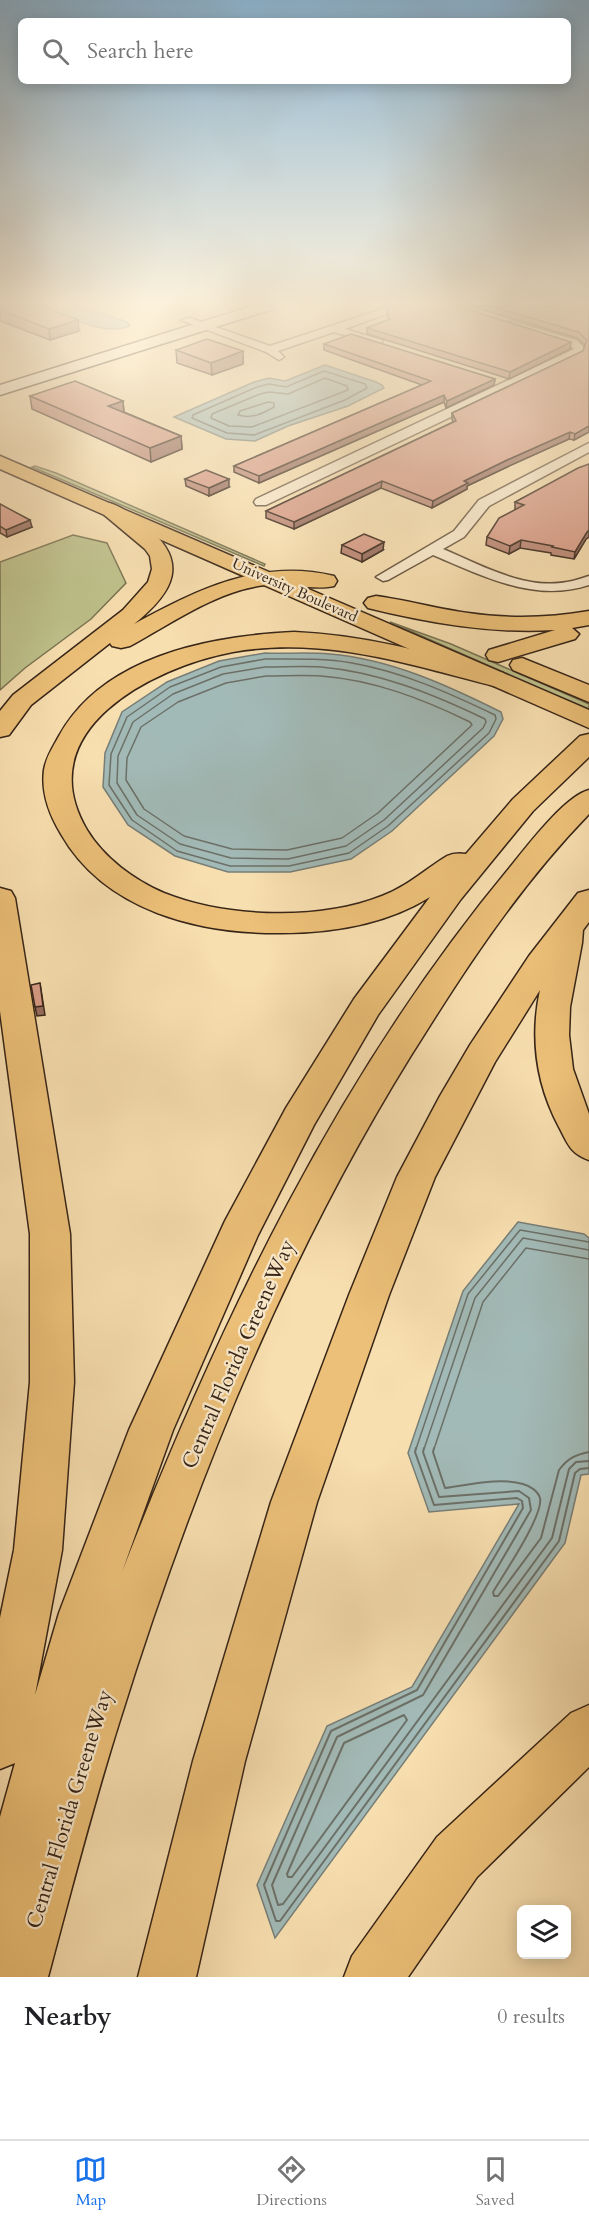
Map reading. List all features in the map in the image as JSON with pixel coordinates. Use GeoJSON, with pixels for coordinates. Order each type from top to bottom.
{"type":"FeatureCollection","features":[{"type":"Feature","properties":{"kind":"main road","name":"University Boulevard"},"geometry":{"type":"LineString","coordinates":[[46,460],[116,502]]}},
{"type":"Feature","properties":{"kind":"main road","name":"University Boulevard"},"geometry":{"type":"LineString","coordinates":[[0,462],[116,502],[496,667],[589,694]]}},
{"type":"Feature","properties":{"kind":"main road"},"geometry":{"type":"LineString","coordinates":[[0,729],[22,700],[149,600],[161,583],[164,571],[161,556],[153,543],[116,502]]}},
{"type":"Feature","properties":{"kind":"main road"},"geometry":{"type":"LineString","coordinates":[[55,675],[224,588],[269,568],[456,619],[498,624],[545,623],[589,618]]}},
{"type":"Feature","properties":{"kind":"main road","name":"University Boulevard"},"geometry":{"type":"LineString","coordinates":[[351,592],[496,667],[588,735]]}},
{"type":"Feature","properties":{"kind":"main road"},"geometry":{"type":"LineString","coordinates":[[523,805],[456,864],[411,897],[388,907],[360,915],[304,924],[243,922],[190,914],[141,896],[107,873],[76,839],[63,811],[57,783],[61,756],[74,730],[95,705],[121,685],[182,657],[264,641],[334,641],[496,667],[589,627]]}},
{"type":"Feature","properties":{"kind":"main road"},"geometry":{"type":"LineString","coordinates":[[0,1915],[83,1613],[151,1430],[239,1233],[299,1118],[366,1007],[450,892],[523,805],[588,735]]}},
{"type":"Feature","properties":{"kind":"main road","name":"Central Florida GreeneWay"},"geometry":{"type":"LineString","coordinates":[[19,1977],[113,1665],[172,1503],[239,1343],[280,1257],[324,1170],[405,1032],[478,929],[518,878],[589,798]]}},
{"type":"Feature","properties":{"kind":"main road"},"geometry":{"type":"LineString","coordinates":[[0,898],[50,1234],[52,1370],[38,1550],[0,1743]]}},
{"type":"Feature","properties":{"kind":"main road"},"geometry":{"type":"LineString","coordinates":[[579,912],[552,1019],[555,1074],[574,1124],[589,1145]]}},
{"type":"Feature","properties":{"kind":"main road"},"geometry":{"type":"LineString","coordinates":[[167,1977],[219,1761],[294,1502],[369,1295],[416,1177],[453,1106],[482,1054],[527,984],[579,912]]}},
{"type":"Feature","properties":{"kind":"main road"},"geometry":{"type":"LineString","coordinates":[[373,1977],[457,1857],[589,1731]]}},
{"type":"Feature","properties":{"kind":"street"},"geometry":{"type":"LineString","coordinates":[[261,502],[473,398]]}},
{"type":"Feature","properties":{"kind":"street"},"geometry":{"type":"LineString","coordinates":[[383,577],[459,534],[484,503],[589,447]]}},
{"type":"Feature","properties":{"kind":"street"},"geometry":{"type":"LineString","coordinates":[[434,550],[517,584],[564,587],[589,580]]}},
{"type":"Feature","properties":{"kind":"green space"},"geometry":{"type":"Polygon","coordinates":[[[35,466],[265,564],[264,566],[32,467],[35,466]]]}},
{"type":"Feature","properties":{"kind":"green space"},"geometry":{"type":"Polygon","coordinates":[[[73,535],[107,543],[126,583],[91,619],[25,668],[0,690],[0,562],[73,535]]]}},
{"type":"Feature","properties":{"kind":"green space"},"geometry":{"type":"Polygon","coordinates":[[[390,622],[451,644],[589,704],[589,710],[390,622]]]}},
{"type":"Feature","properties":{"kind":"water"},"geometry":{"type":"Polygon","coordinates":[[[217,398],[363,398],[348,406],[288,426],[255,441],[226,439],[174,417],[217,398]]]}},
{"type":"Feature","properties":{"kind":"water"},"geometry":{"type":"Polygon","coordinates":[[[265,653],[330,654],[396,667],[460,692],[501,712],[503,719],[494,736],[392,831],[351,859],[290,872],[228,872],[175,856],[128,825],[103,787],[105,753],[122,712],[167,682],[219,661],[265,653]]]}},
{"type":"Feature","properties":{"kind":"water"},"geometry":{"type":"Polygon","coordinates":[[[518,1222],[584,1234],[589,1238],[589,1474],[581,1475],[565,1543],[275,1938],[257,1885],[327,1726],[412,1687],[519,1504],[429,1512],[408,1453],[463,1291],[518,1222]]]}},
{"type":"Feature","properties":{"kind":"building"},"geometry":{"type":"Polygon","coordinates":[[[35,398],[116,398],[123,401],[108,406],[181,436],[150,448],[35,398]]]}},
{"type":"Feature","properties":{"kind":"building"},"geometry":{"type":"Polygon","coordinates":[[[391,398],[437,398],[259,476],[234,466],[391,398]]]}},
{"type":"Feature","properties":{"kind":"building"},"geometry":{"type":"Polygon","coordinates":[[[483,398],[589,398],[589,426],[575,434],[570,432],[507,460],[464,481],[468,483],[433,501],[382,481],[294,522],[266,511],[456,421],[452,413],[483,398]]]}},
{"type":"Feature","properties":{"kind":"building"},"geometry":{"type":"Polygon","coordinates":[[[589,464],[589,530],[575,552],[521,540],[510,546],[487,537],[499,518],[524,505],[515,502],[589,464]]]}},
{"type":"Feature","properties":{"kind":"building"},"geometry":{"type":"Polygon","coordinates":[[[206,470],[229,479],[209,488],[185,479],[206,470]]]}},
{"type":"Feature","properties":{"kind":"building"},"geometry":{"type":"Polygon","coordinates":[[[0,504],[30,520],[6,530],[0,526],[0,504]]]}},
{"type":"Feature","properties":{"kind":"building"},"geometry":{"type":"Polygon","coordinates":[[[364,534],[384,542],[362,554],[342,545],[364,534]]]}},
{"type":"Feature","properties":{"kind":"building"},"geometry":{"type":"Polygon","coordinates":[[[40,983],[43,1006],[35,1007],[31,985],[40,983]]]}}]}
